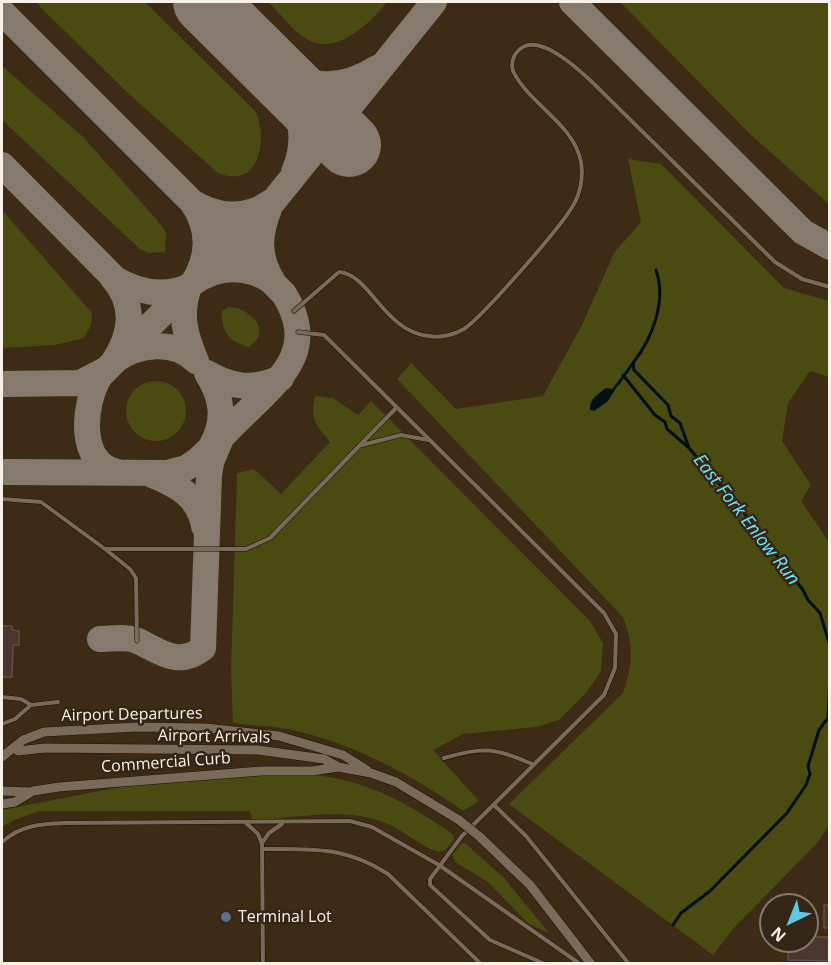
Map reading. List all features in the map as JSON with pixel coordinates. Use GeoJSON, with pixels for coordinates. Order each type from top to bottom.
{"type":"FeatureCollection","features":[{"type":"Feature","properties":{"kind":"street","name":"Airport Departures"},"geometry":{"type":"LineString","coordinates":[[2,758],[23,740],[44,732],[137,727],[206,728],[279,736],[343,755],[371,772]]}},
{"type":"Feature","properties":{"kind":"street","name":"Airport Arrivals"},"geometry":{"type":"LineString","coordinates":[[18,751],[45,748],[258,750],[324,759],[338,767],[371,772]]}},
{"type":"Feature","properties":{"kind":"street","name":"Commercial Curb"},"geometry":{"type":"LineString","coordinates":[[2,791],[31,792],[118,781],[282,770],[312,771],[338,767]]}},
{"type":"Feature","properties":{"kind":"street"},"geometry":{"type":"LineString","coordinates":[[371,772],[396,782],[459,820],[480,837],[530,885],[591,963]]}},
{"type":"Feature","properties":{"kind":"street","name":"Commercial Curb"},"geometry":{"type":"LineString","coordinates":[[2,804],[15,802],[31,792]]}},
{"type":"Feature","properties":{"kind":"lane"},"geometry":{"type":"LineString","coordinates":[[294,311],[339,273],[353,276],[391,319],[419,335],[436,337],[453,333],[465,328],[483,312],[567,215],[580,188],[580,161],[573,142],[524,88],[513,71],[516,54],[522,48],[531,45],[550,50],[580,71],[775,262],[802,279],[830,287]]}},
{"type":"Feature","properties":{"kind":"lane"},"geometry":{"type":"LineString","coordinates":[[298,332],[324,335],[604,613],[616,634],[615,669],[604,695],[462,836],[430,879],[430,885],[441,897],[490,940],[545,963]]}},
{"type":"Feature","properties":{"kind":"lane"},"geometry":{"type":"LineString","coordinates":[[105,549],[230,549],[257,546],[270,538],[397,407]]}},
{"type":"Feature","properties":{"kind":"lane"},"geometry":{"type":"LineString","coordinates":[[359,447],[374,440],[401,435],[431,441]]}},
{"type":"Feature","properties":{"kind":"lane"},"geometry":{"type":"LineString","coordinates":[[2,499],[41,502],[130,569],[136,578],[137,641]]}},
{"type":"Feature","properties":{"kind":"lane"},"geometry":{"type":"LineString","coordinates":[[2,697],[21,699],[31,705]]}},
{"type":"Feature","properties":{"kind":"lane"},"geometry":{"type":"LineString","coordinates":[[2,724],[15,719],[31,705],[58,702]]}},
{"type":"Feature","properties":{"kind":"lane"},"geometry":{"type":"LineString","coordinates":[[444,758],[480,748],[509,754],[532,764]]}},
{"type":"Feature","properties":{"kind":"lane"},"geometry":{"type":"LineString","coordinates":[[494,805],[533,844],[629,963]]}},
{"type":"Feature","properties":{"kind":"lane"},"geometry":{"type":"LineString","coordinates":[[2,842],[18,830],[43,824],[350,821],[372,827],[439,865],[580,963]]}},
{"type":"Feature","properties":{"kind":"lane"},"geometry":{"type":"LineString","coordinates":[[246,823],[258,834],[262,847],[263,963]]}},
{"type":"Feature","properties":{"kind":"lane"},"geometry":{"type":"LineString","coordinates":[[262,847],[269,833],[286,823]]}},
{"type":"Feature","properties":{"kind":"lane"},"geometry":{"type":"LineString","coordinates":[[262,847],[328,849],[344,852],[372,864],[388,874],[481,963]]}},
{"type":"Feature","properties":{"kind":"shaded area"},"geometry":{"type":"Polygon","coordinates":[[[2,2],[829,2],[829,963],[2,964],[2,2]]]}},
{"type":"Feature","properties":{"kind":"shaded area"},"geometry":{"type":"Polygon","coordinates":[[[35,2],[145,2],[256,112],[261,136],[260,149],[251,169],[243,175],[232,176],[218,173],[130,95],[35,2]]]}},
{"type":"Feature","properties":{"kind":"shaded area"},"geometry":{"type":"Polygon","coordinates":[[[268,2],[387,2],[371,20],[350,36],[328,44],[316,43],[305,38],[268,2]]]}},
{"type":"Feature","properties":{"kind":"shaded area"},"geometry":{"type":"Polygon","coordinates":[[[620,2],[829,2],[829,204],[751,135],[620,2]]]}},
{"type":"Feature","properties":{"kind":"shaded area"},"geometry":{"type":"Polygon","coordinates":[[[2,66],[83,137],[157,220],[166,232],[165,252],[149,253],[140,249],[2,120],[2,66]]]}},
{"type":"Feature","properties":{"kind":"shaded area"},"geometry":{"type":"Polygon","coordinates":[[[628,159],[661,164],[784,288],[829,301],[829,377],[810,371],[788,403],[782,441],[811,485],[801,501],[829,542],[829,825],[818,842],[768,893],[759,893],[759,902],[733,929],[713,955],[509,804],[623,693],[631,655],[627,628],[623,617],[397,379],[411,363],[456,409],[543,396],[583,323],[614,253],[641,222],[628,159]]]}},
{"type":"Feature","properties":{"kind":"shaded area"},"geometry":{"type":"Polygon","coordinates":[[[2,210],[92,313],[91,325],[84,338],[55,345],[2,348],[2,210]]]}},
{"type":"Feature","properties":{"kind":"shaded area"},"geometry":{"type":"Polygon","coordinates":[[[229,307],[244,311],[256,321],[259,334],[256,341],[249,347],[236,342],[225,330],[222,311],[229,307]]]}},
{"type":"Feature","properties":{"kind":"shaded area"},"geometry":{"type":"Polygon","coordinates":[[[150,381],[162,381],[178,389],[184,399],[186,411],[184,423],[178,433],[162,441],[150,441],[134,433],[126,417],[126,405],[134,389],[150,381]]]}},
{"type":"Feature","properties":{"kind":"shaded area"},"geometry":{"type":"Polygon","coordinates":[[[617,383],[608,401],[594,411],[590,410],[595,397],[606,388],[612,389],[617,383]]]}},
{"type":"Feature","properties":{"kind":"shaded area"},"geometry":{"type":"Polygon","coordinates":[[[315,396],[333,398],[358,415],[371,401],[590,621],[603,643],[601,671],[586,693],[559,720],[536,727],[463,734],[433,750],[479,801],[463,811],[424,785],[363,753],[320,737],[289,729],[233,723],[231,671],[237,473],[254,469],[281,494],[330,442],[315,421],[313,410],[315,396]]]}},
{"type":"Feature","properties":{"kind":"shaded area"},"geometry":{"type":"Polygon","coordinates":[[[279,772],[329,777],[371,788],[431,819],[453,834],[454,840],[445,850],[439,852],[386,823],[370,818],[336,814],[252,820],[250,811],[40,811],[2,827],[2,810],[120,787],[279,772]]]}},
{"type":"Feature","properties":{"kind":"shaded area"},"geometry":{"type":"Polygon","coordinates":[[[462,843],[465,843],[504,878],[549,933],[529,924],[488,882],[455,862],[452,855],[462,843]]]}},
{"type":"Feature","properties":{"kind":"building"},"geometry":{"type":"Polygon","coordinates":[[[2,626],[12,626],[12,630],[19,631],[19,645],[13,645],[12,677],[2,677],[2,626]]]}},
{"type":"Feature","properties":{"kind":"building"},"geometry":{"type":"Polygon","coordinates":[[[824,905],[830,905],[830,928],[824,928],[824,905]]]}},
{"type":"Feature","properties":{"kind":"building"},"geometry":{"type":"Polygon","coordinates":[[[819,937],[830,937],[830,961],[788,960],[788,953],[819,953],[819,937]]]}},
{"type":"Feature","properties":{"kind":"waterway","name":"East Fork Enlow Run"},"geometry":{"type":"LineString","coordinates":[[656,270],[660,294],[659,307],[652,331],[633,363],[634,370],[668,405],[671,416],[680,423],[689,448],[741,509],[820,613],[830,646]]}},
{"type":"Feature","properties":{"kind":"waterway"},"geometry":{"type":"LineString","coordinates":[[618,384],[633,363]]}},
{"type":"Feature","properties":{"kind":"waterway"},"geometry":{"type":"LineString","coordinates":[[623,375],[655,415],[665,422],[667,429],[688,447]]}},
{"type":"Feature","properties":{"kind":"waterway","name":"East Fork Enlow Run"},"geometry":{"type":"LineString","coordinates":[[673,925],[681,913],[710,891],[787,813],[806,785],[810,774],[808,766],[819,730],[828,718],[830,670]]}},
{"type":"Feature","properties":{"kind":"taxiway"},"geometry":{"type":"LineString","coordinates":[[118,472],[105,467],[96,458],[87,432],[90,401],[100,376],[272,203],[434,2]]}},
{"type":"Feature","properties":{"kind":"taxiway"},"geometry":{"type":"LineString","coordinates":[[572,2],[803,232],[830,247]]}},
{"type":"Feature","properties":{"kind":"taxiway"},"geometry":{"type":"LineString","coordinates":[[2,12],[284,294],[293,312],[297,328],[297,343],[286,370],[198,460],[186,468],[167,473],[2,472]]}},
{"type":"Feature","properties":{"kind":"taxiway"},"geometry":{"type":"LineString","coordinates":[[260,56],[289,74],[317,83],[346,82],[377,68]]}},
{"type":"Feature","properties":{"kind":"taxiway"},"geometry":{"type":"LineString","coordinates":[[273,69],[289,93],[299,118],[301,144],[294,172]]}},
{"type":"Feature","properties":{"kind":"taxiway"},"geometry":{"type":"LineString","coordinates":[[2,165],[125,289]]}},
{"type":"Feature","properties":{"kind":"taxiway"},"geometry":{"type":"LineString","coordinates":[[269,203],[250,212],[230,214],[210,211],[192,202],[202,222],[206,242],[203,263],[193,283],[213,273],[233,269],[253,272],[273,282],[264,264],[261,247],[263,228],[269,209]]}},
{"type":"Feature","properties":{"kind":"taxiway"},"geometry":{"type":"LineString","coordinates":[[189,287],[184,316],[189,342],[196,361],[177,349],[156,346],[134,351],[114,361],[125,340],[129,319],[125,298],[112,277],[140,290],[150,292],[170,292],[190,286]]}},
{"type":"Feature","properties":{"kind":"taxiway"},"geometry":{"type":"LineString","coordinates":[[2,384],[80,383],[107,369]]}},
{"type":"Feature","properties":{"kind":"taxiway"},"geometry":{"type":"LineString","coordinates":[[212,445],[221,417],[219,399],[207,373],[225,382],[243,386],[262,384],[281,378]]}},
{"type":"Feature","properties":{"kind":"taxiway"},"geometry":{"type":"LineString","coordinates":[[100,639],[134,639],[161,653],[177,657],[186,657],[203,648],[209,475],[211,462],[220,441]]}},
{"type":"Feature","properties":{"kind":"taxiway"},"geometry":{"type":"LineString","coordinates":[[150,474],[185,492],[197,507],[204,526]]}},
{"type":"Feature","properties":{"kind":"runway"},"geometry":{"type":"LineString","coordinates":[[205,2],[349,145]]}},
{"type":"Feature","properties":{"kind":"place","name":"Terminal Lot"},"geometry":{"type":"Point","coordinates":[226,917]}}]}
